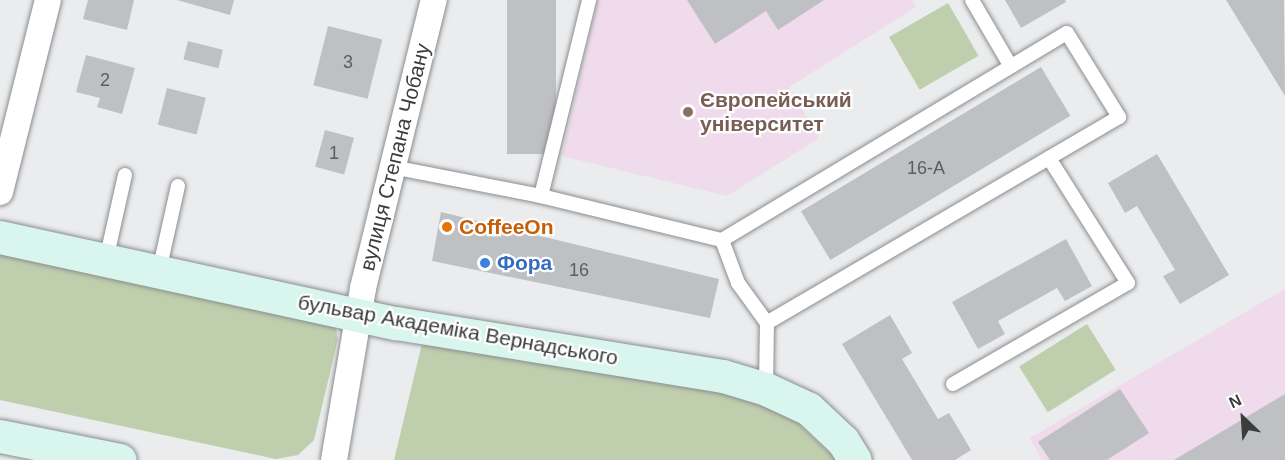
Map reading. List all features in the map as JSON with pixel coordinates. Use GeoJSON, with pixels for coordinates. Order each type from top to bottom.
{"type":"FeatureCollection","features":[{"type":"Feature","properties":{"kind":"main road","name":"бульвар Академіка Вернадського"},"geometry":{"type":"LineString","coordinates":[[0,237],[359,314],[558,351],[723,376],[766,389],[809,408],[843,441],[855,460]]}},
{"type":"Feature","properties":{"kind":"main road"},"geometry":{"type":"LineString","coordinates":[[0,436],[120,460]]}},
{"type":"Feature","properties":{"kind":"street"},"geometry":{"type":"LineString","coordinates":[[0,192],[48,0]]}},
{"type":"Feature","properties":{"kind":"street","name":"вулиця Степана Чобану"},"geometry":{"type":"LineString","coordinates":[[334,460],[359,314],[392,167],[434,0]]}},
{"type":"Feature","properties":{"kind":"lane"},"geometry":{"type":"LineString","coordinates":[[541,196],[590,0]]}},
{"type":"Feature","properties":{"kind":"lane"},"geometry":{"type":"LineString","coordinates":[[972,0],[1010,65]]}},
{"type":"Feature","properties":{"kind":"lane"},"geometry":{"type":"LineString","coordinates":[[392,167],[541,196],[723,240],[1010,65],[1067,33],[1119,117],[767,323]]}},
{"type":"Feature","properties":{"kind":"lane"},"geometry":{"type":"LineString","coordinates":[[953,384],[1128,283],[1049,158]]}},
{"type":"Feature","properties":{"kind":"lane"},"geometry":{"type":"LineString","coordinates":[[106,260],[125,175]]}},
{"type":"Feature","properties":{"kind":"lane"},"geometry":{"type":"LineString","coordinates":[[159,271],[178,186]]}},
{"type":"Feature","properties":{"kind":"lane"},"geometry":{"type":"LineString","coordinates":[[723,240],[738,283],[767,323],[766,389]]}},
{"type":"Feature","properties":{"kind":"shaded area","name":"Європейський університет"},"geometry":{"type":"Polygon","coordinates":[[[598,0],[912,0],[916,7],[789,87],[819,138],[727,196],[562,156],[598,0]]]}},
{"type":"Feature","properties":{"kind":"shaded area"},"geometry":{"type":"Polygon","coordinates":[[[1285,289],[1285,460],[1042,460],[1030,438],[1285,289]]]}},
{"type":"Feature","properties":{"kind":"green space"},"geometry":{"type":"Polygon","coordinates":[[[948,3],[978,56],[920,90],[889,37],[948,3]]]}},
{"type":"Feature","properties":{"kind":"green space"},"geometry":{"type":"Polygon","coordinates":[[[0,241],[334,318],[338,339],[314,440],[298,455],[276,459],[0,400],[0,241]]]}},
{"type":"Feature","properties":{"kind":"green space"},"geometry":{"type":"Polygon","coordinates":[[[1087,324],[1116,370],[1048,412],[1019,366],[1087,324]]]}},
{"type":"Feature","properties":{"kind":"green space"},"geometry":{"type":"Polygon","coordinates":[[[425,331],[747,395],[798,423],[837,460],[394,460],[425,331]]]}},
{"type":"Feature","properties":{"kind":"building"},"geometry":{"type":"Polygon","coordinates":[[[88,0],[134,0],[127,30],[83,19],[88,0]]]}},
{"type":"Feature","properties":{"kind":"building"},"geometry":{"type":"Polygon","coordinates":[[[177,0],[234,0],[230,15],[177,0]]]}},
{"type":"Feature","properties":{"kind":"building"},"geometry":{"type":"Polygon","coordinates":[[[507,0],[556,0],[556,154],[507,154],[507,0]]]}},
{"type":"Feature","properties":{"kind":"building"},"geometry":{"type":"Polygon","coordinates":[[[687,0],[824,0],[778,30],[766,11],[715,44],[687,0]]]}},
{"type":"Feature","properties":{"kind":"building"},"geometry":{"type":"Polygon","coordinates":[[[1005,0],[1065,0],[1066,2],[1021,28],[1005,0]]]}},
{"type":"Feature","properties":{"kind":"building"},"geometry":{"type":"Polygon","coordinates":[[[1226,0],[1284,0],[1285,96],[1226,0]]]}},
{"type":"Feature","properties":{"kind":"building"},"geometry":{"type":"Polygon","coordinates":[[[328,26],[382,40],[368,99],[313,85],[328,26]]]}},
{"type":"Feature","properties":{"kind":"building"},"geometry":{"type":"Polygon","coordinates":[[[188,41],[223,50],[218,68],[183,59],[188,41]]]}},
{"type":"Feature","properties":{"kind":"building"},"geometry":{"type":"Polygon","coordinates":[[[86,55],[135,68],[122,114],[97,107],[100,98],[76,92],[86,55]]]}},
{"type":"Feature","properties":{"kind":"building"},"geometry":{"type":"Polygon","coordinates":[[[1041,67],[1070,116],[830,260],[801,211],[1041,67]]]}},
{"type":"Feature","properties":{"kind":"building"},"geometry":{"type":"Polygon","coordinates":[[[167,88],[206,98],[197,135],[158,125],[167,88]]]}},
{"type":"Feature","properties":{"kind":"building"},"geometry":{"type":"Polygon","coordinates":[[[325,130],[354,138],[344,174],[315,167],[325,130]]]}},
{"type":"Feature","properties":{"kind":"building"},"geometry":{"type":"Polygon","coordinates":[[[1157,154],[1229,275],[1180,304],[1163,276],[1175,270],[1137,206],[1125,213],[1108,183],[1157,154]]]}},
{"type":"Feature","properties":{"kind":"building"},"geometry":{"type":"Polygon","coordinates":[[[441,212],[719,279],[710,318],[432,261],[441,212]]]}},
{"type":"Feature","properties":{"kind":"building"},"geometry":{"type":"Polygon","coordinates":[[[1066,239],[1092,286],[1065,301],[1057,288],[998,321],[1005,334],[978,349],[952,302],[1066,239]]]}},
{"type":"Feature","properties":{"kind":"building"},"geometry":{"type":"Polygon","coordinates":[[[890,315],[912,353],[902,359],[938,419],[949,413],[971,450],[955,460],[912,460],[842,344],[890,315]]]}},
{"type":"Feature","properties":{"kind":"building"},"geometry":{"type":"Polygon","coordinates":[[[1120,389],[1149,433],[1107,460],[1050,460],[1038,442],[1120,389]]]}},
{"type":"Feature","properties":{"kind":"building"},"geometry":{"type":"Polygon","coordinates":[[[1285,394],[1285,460],[1174,460],[1285,394]]]}},
{"type":"Feature","properties":{"kind":"place","name":"Європейський університет"},"geometry":{"type":"Point","coordinates":[688,112]}},
{"type":"Feature","properties":{"kind":"place","name":"CoffeeOn"},"geometry":{"type":"Point","coordinates":[447,227]}},
{"type":"Feature","properties":{"kind":"place","name":"Фора"},"geometry":{"type":"Point","coordinates":[485,263]}}]}
